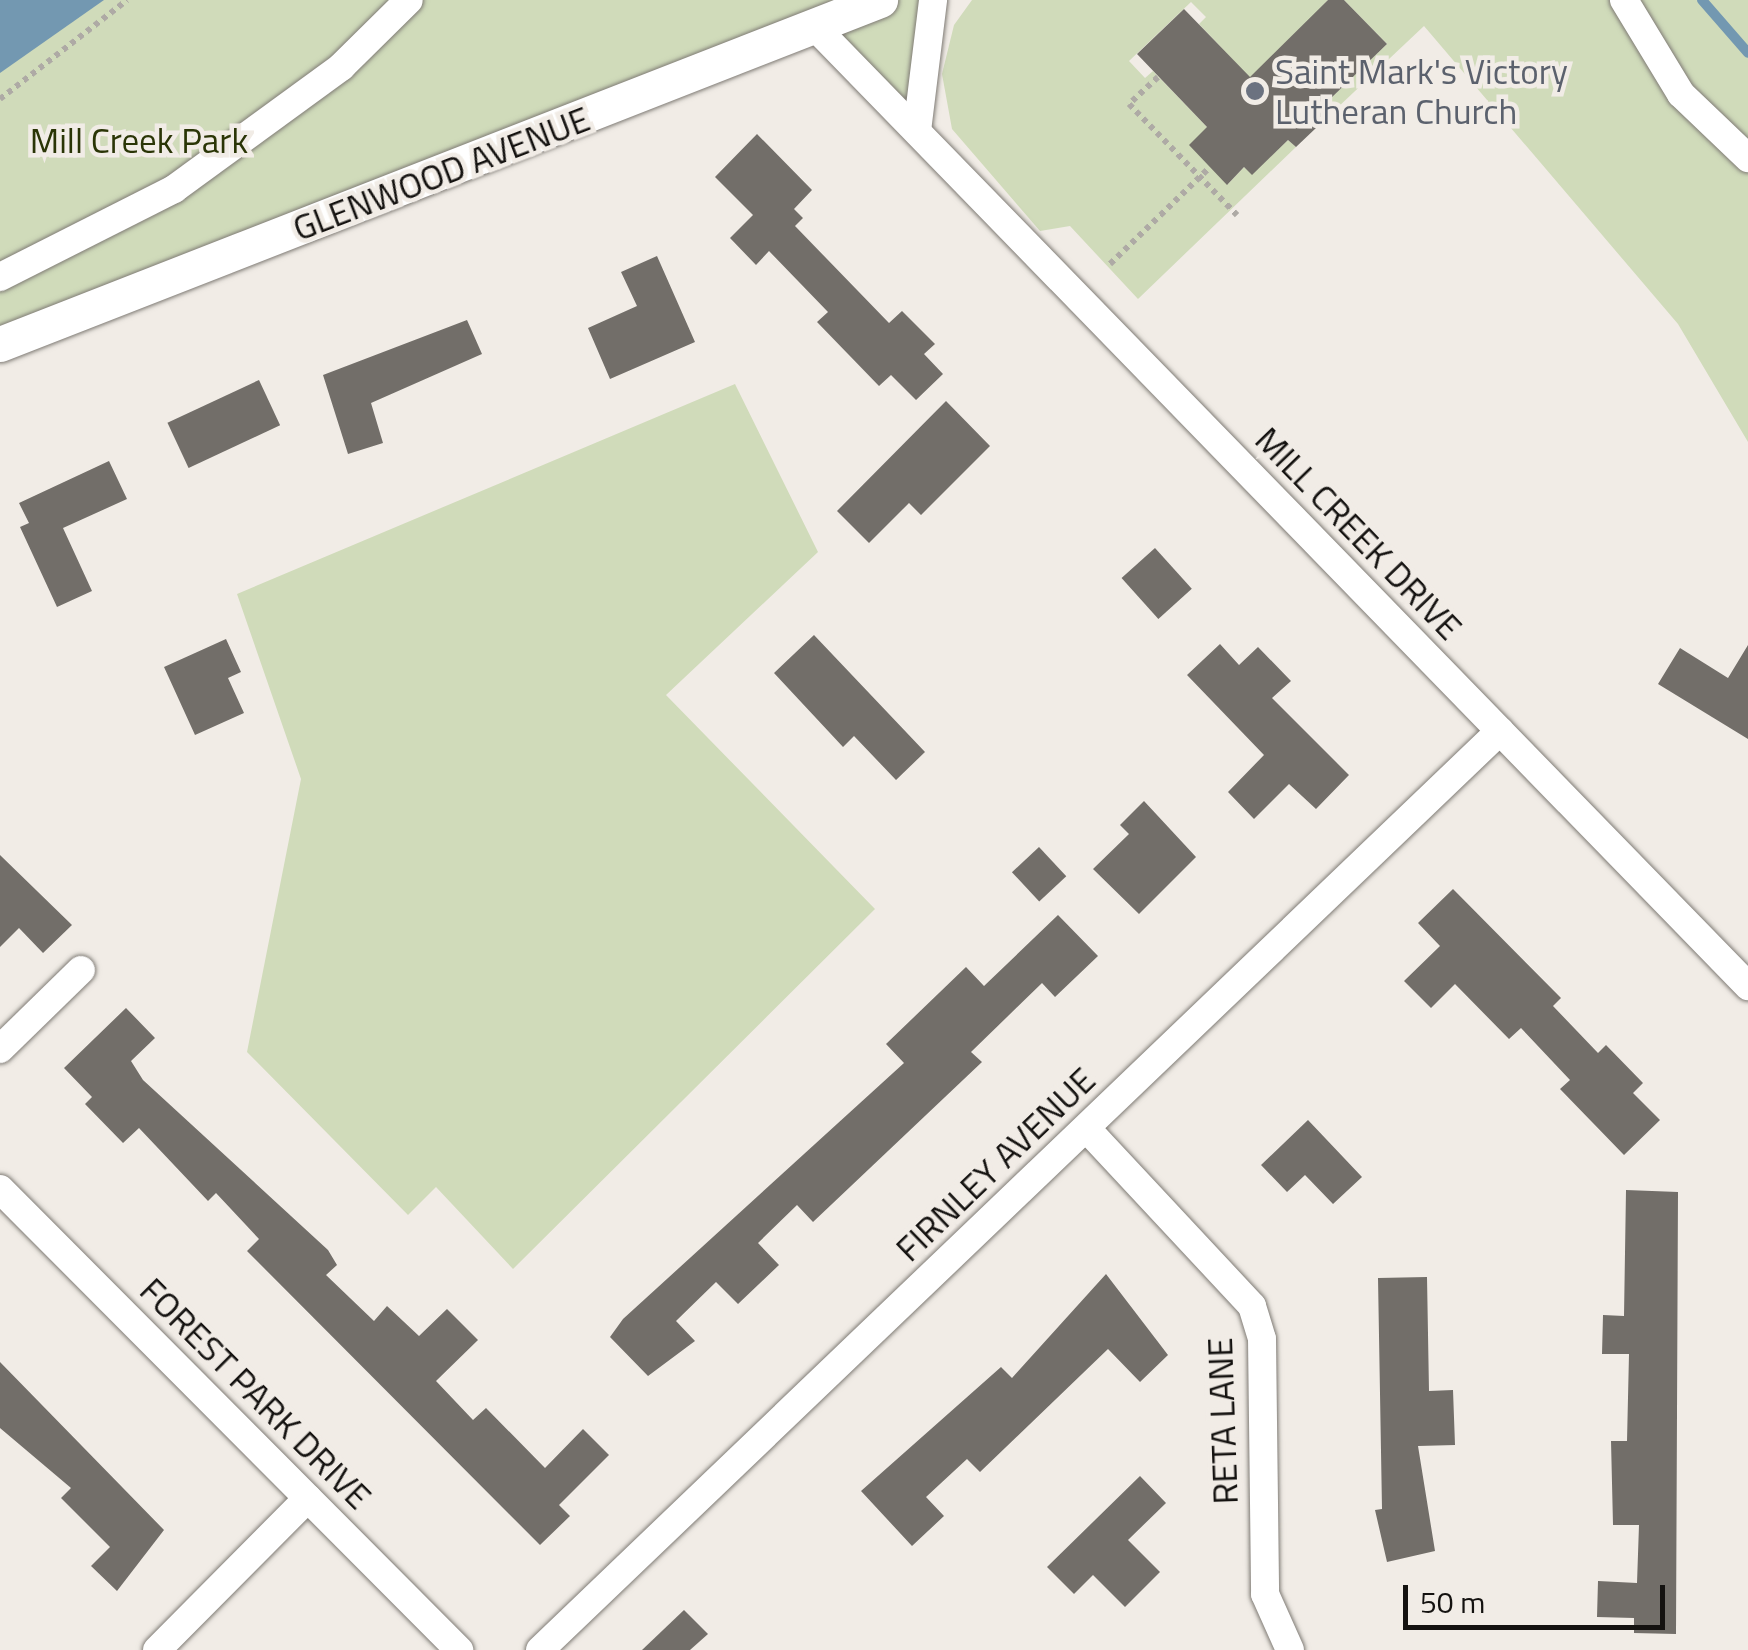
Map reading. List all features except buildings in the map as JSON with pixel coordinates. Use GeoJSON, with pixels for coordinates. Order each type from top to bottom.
{"type":"FeatureCollection","features":[{"type":"Feature","properties":{"kind":"street"},"geometry":{"type":"LineString","coordinates":[[0,277],[190,178],[341,67],[410,0]]}},
{"type":"Feature","properties":{"kind":"street","name":"GLENWOOD AVENUE"},"geometry":{"type":"LineString","coordinates":[[0,344],[880,0]]}},
{"type":"Feature","properties":{"kind":"street"},"geometry":{"type":"LineString","coordinates":[[917,131],[933,0]]}},
{"type":"Feature","properties":{"kind":"street"},"geometry":{"type":"LineString","coordinates":[[1624,0],[1681,94],[1748,158]]}},
{"type":"Feature","properties":{"kind":"street","name":"MILL CREEK DRIVE"},"geometry":{"type":"LineString","coordinates":[[816,28],[1748,986]]}},
{"type":"Feature","properties":{"kind":"street","name":"FIRNLEY AVENUE"},"geometry":{"type":"LineString","coordinates":[[540,1650],[1500,731]]}},
{"type":"Feature","properties":{"kind":"street"},"geometry":{"type":"LineString","coordinates":[[0,1049],[80,970]]}},
{"type":"Feature","properties":{"kind":"street","name":"RETA LANE"},"geometry":{"type":"LineString","coordinates":[[1087,1129],[1252,1306],[1262,1340],[1265,1594],[1290,1650]]}},
{"type":"Feature","properties":{"kind":"street","name":"FOREST PARK DRIVE"},"geometry":{"type":"LineString","coordinates":[[0,1189],[459,1650]]}},
{"type":"Feature","properties":{"kind":"street"},"geometry":{"type":"LineString","coordinates":[[157,1650],[308,1498]]}},
{"type":"Feature","properties":{"kind":"path"},"geometry":{"type":"LineString","coordinates":[[0,98],[127,0]]}},
{"type":"Feature","properties":{"kind":"path"},"geometry":{"type":"LineString","coordinates":[[1158,76],[1130,104],[1237,215]]}},
{"type":"Feature","properties":{"kind":"path"},"geometry":{"type":"LineString","coordinates":[[1110,264],[1210,167]]}},
{"type":"Feature","properties":{"kind":"green space","name":"Mill Creek Park"},"geometry":{"type":"Polygon","coordinates":[[[0,0],[933,0],[917,131],[816,28],[0,344],[0,0]]]}},
{"type":"Feature","properties":{"kind":"green space"},"geometry":{"type":"Polygon","coordinates":[[[972,0],[1328,0],[1253,81],[1199,24],[1206,17],[1191,2],[1129,61],[1145,78],[1153,71],[1207,127],[1228,184],[1244,167],[1252,174],[1288,140],[1296,147],[1138,299],[1070,226],[1040,231],[952,129],[942,74],[954,25],[972,0]]]}},
{"type":"Feature","properties":{"kind":"green space"},"geometry":{"type":"Polygon","coordinates":[[[1344,0],[1748,0],[1748,442],[1678,324],[1424,26],[1336,109],[1328,101],[1387,44],[1344,0]]]}},
{"type":"Feature","properties":{"kind":"green space"},"geometry":{"type":"Polygon","coordinates":[[[735,384],[818,552],[666,695],[875,909],[513,1269],[436,1187],[408,1215],[247,1052],[301,779],[237,594],[735,384]]]}},
{"type":"Feature","properties":{"kind":"water"},"geometry":{"type":"Polygon","coordinates":[[[0,0],[104,0],[0,73],[0,0]]]}},
{"type":"Feature","properties":{"kind":"waterway"},"geometry":{"type":"LineString","coordinates":[[1702,0],[1748,53]]}},
{"type":"Feature","properties":{"kind":"place","name":"Saint Mark's Victory Lutheran Church"},"geometry":{"type":"Point","coordinates":[1255,91]}}]}
